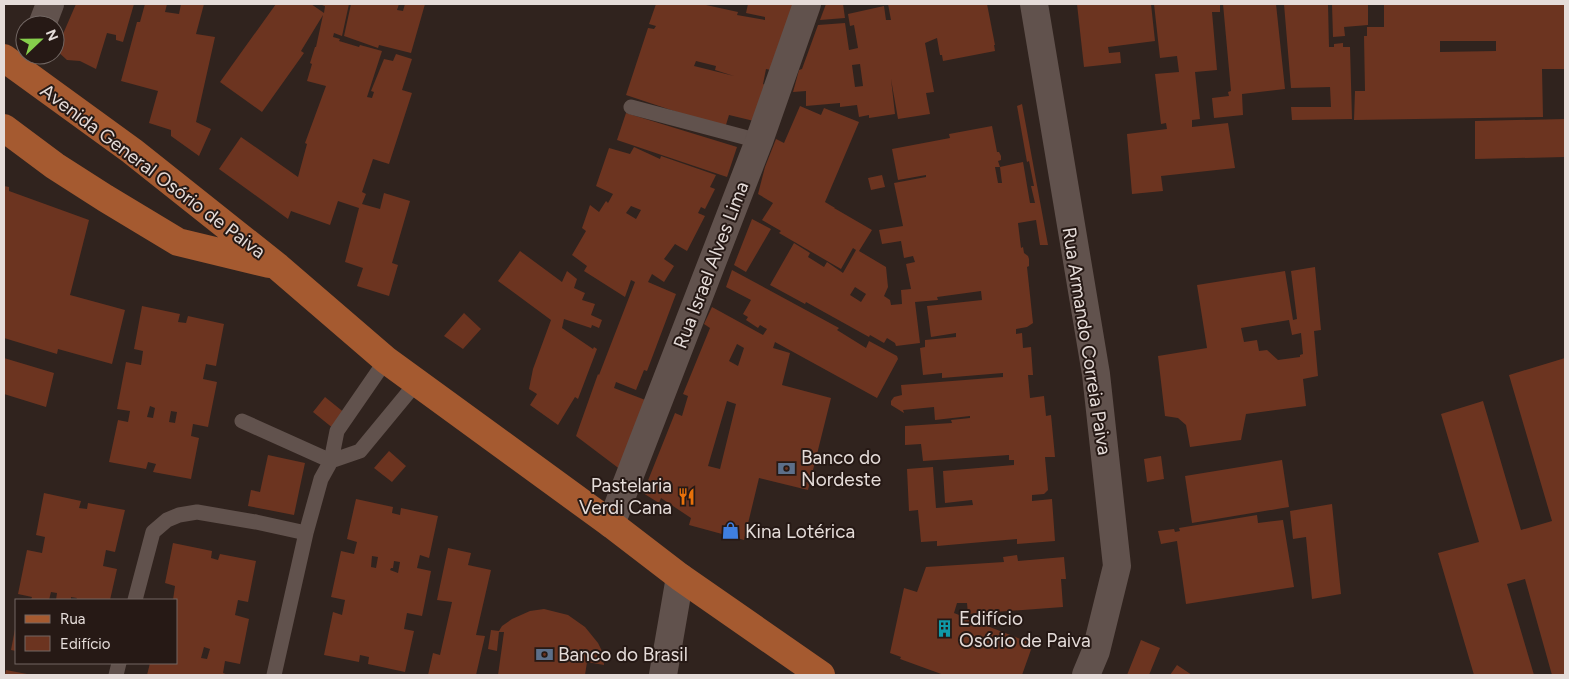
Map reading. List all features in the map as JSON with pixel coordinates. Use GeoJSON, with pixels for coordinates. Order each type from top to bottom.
{"type":"FeatureCollection","features":[{"type":"Feature","properties":{"kind":"main road","name":"Avenida General Osório de Paiva"},"geometry":{"type":"LineString","coordinates":[[23,65],[278,266],[386,360],[680,576],[821,675]]}},
{"type":"Feature","properties":{"kind":"main road","name":"Avenida General Osório de Paiva"},"geometry":{"type":"LineString","coordinates":[[4,128],[55,166],[96,193],[178,242],[278,266]]}},
{"type":"Feature","properties":{"kind":"street","name":"Rua Israel Alves Lima"},"geometry":{"type":"LineString","coordinates":[[611,524],[758,142],[807,4]]}},
{"type":"Feature","properties":{"kind":"street","name":"Rua Armando Correia Paiva"},"geometry":{"type":"LineString","coordinates":[[1034,4],[1096,374],[1117,566],[1096,651],[1086,675]]}},
{"type":"Feature","properties":{"kind":"street"},"geometry":{"type":"LineString","coordinates":[[663,675],[680,576]]}},
{"type":"Feature","properties":{"kind":"lane"},"geometry":{"type":"LineString","coordinates":[[631,107],[758,142]]}},
{"type":"Feature","properties":{"kind":"lane"},"geometry":{"type":"LineString","coordinates":[[274,675],[306,533],[321,478],[331,461],[338,431],[386,360]]}},
{"type":"Feature","properties":{"kind":"lane"},"geometry":{"type":"LineString","coordinates":[[242,421],[331,461],[360,450],[417,382]]}},
{"type":"Feature","properties":{"kind":"lane"},"geometry":{"type":"LineString","coordinates":[[135,599],[153,532],[167,520],[179,515],[197,512],[306,533]]}},
{"type":"Feature","properties":{"kind":"building"},"geometry":{"type":"Polygon","coordinates":[[[76,4],[134,4],[123,42],[116,40],[116,35],[107,33],[96,69],[80,61],[65,58],[65,29],[76,4]]]}},
{"type":"Feature","properties":{"kind":"building"},"geometry":{"type":"Polygon","coordinates":[[[145,4],[167,4],[165,12],[179,14],[181,4],[204,4],[196,34],[215,37],[196,122],[211,129],[199,156],[171,136],[171,130],[149,123],[158,91],[121,81],[137,22],[140,22],[145,4]]]}},
{"type":"Feature","properties":{"kind":"building"},"geometry":{"type":"Polygon","coordinates":[[[276,4],[311,4],[324,13],[325,6],[319,4],[349,4],[342,36],[334,33],[333,37],[340,39],[339,41],[359,47],[360,45],[382,51],[367,97],[372,98],[374,92],[371,91],[384,59],[393,61],[396,54],[412,59],[402,90],[412,93],[389,164],[373,159],[362,192],[366,194],[362,204],[380,209],[384,193],[410,201],[392,263],[398,265],[389,296],[357,286],[363,268],[345,262],[359,208],[338,201],[330,225],[291,211],[288,219],[219,169],[241,137],[298,177],[307,144],[305,143],[326,86],[307,81],[323,15],[301,51],[304,53],[262,112],[220,82],[276,4]]]}},
{"type":"Feature","properties":{"kind":"building"},"geometry":{"type":"Polygon","coordinates":[[[351,4],[399,4],[397,10],[403,11],[405,4],[425,4],[411,53],[379,45],[378,48],[344,36],[351,4]]]}},
{"type":"Feature","properties":{"kind":"building"},"geometry":{"type":"Polygon","coordinates":[[[656,4],[707,4],[738,12],[737,15],[765,20],[765,17],[746,13],[748,4],[795,4],[771,70],[766,69],[763,84],[768,86],[754,121],[729,115],[725,128],[626,95],[648,28],[654,29],[656,26],[649,24],[656,4]],[[696,61],[694,66],[734,76],[715,70],[716,66],[696,61]]]}},
{"type":"Feature","properties":{"kind":"building"},"geometry":{"type":"Polygon","coordinates":[[[826,4],[843,4],[845,18],[820,20],[826,4]]]}},
{"type":"Feature","properties":{"kind":"building"},"geometry":{"type":"Polygon","coordinates":[[[888,4],[987,4],[995,51],[943,61],[937,38],[925,43],[934,92],[926,93],[930,114],[898,119],[891,79],[895,114],[869,118],[869,115],[859,117],[857,105],[840,107],[840,103],[806,106],[806,91],[793,92],[799,70],[802,69],[818,25],[845,23],[849,50],[858,48],[854,25],[850,26],[848,14],[884,6],[886,20],[891,20],[888,4]],[[860,64],[852,65],[855,87],[863,86],[860,64]]]}},
{"type":"Feature","properties":{"kind":"building"},"geometry":{"type":"Polygon","coordinates":[[[1077,4],[1151,4],[1155,41],[1108,47],[1109,53],[1120,52],[1121,63],[1084,67],[1077,4]]]}},
{"type":"Feature","properties":{"kind":"building"},"geometry":{"type":"Polygon","coordinates":[[[1154,4],[1220,4],[1220,12],[1212,12],[1217,70],[1195,72],[1200,119],[1192,120],[1192,127],[1228,123],[1235,168],[1161,176],[1163,191],[1132,194],[1127,134],[1167,129],[1166,123],[1161,124],[1155,74],[1179,72],[1177,56],[1160,58],[1154,4]]]}},
{"type":"Feature","properties":{"kind":"building"},"geometry":{"type":"Polygon","coordinates":[[[1223,4],[1276,4],[1285,89],[1242,94],[1243,115],[1214,118],[1212,98],[1229,96],[1228,92],[1231,91],[1223,4]]]}},
{"type":"Feature","properties":{"kind":"building"},"geometry":{"type":"Polygon","coordinates":[[[1284,4],[1328,4],[1329,47],[1334,47],[1334,44],[1343,43],[1343,47],[1350,47],[1352,119],[1292,120],[1291,107],[1331,107],[1330,87],[1291,88],[1284,4]]]}},
{"type":"Feature","properties":{"kind":"building"},"geometry":{"type":"Polygon","coordinates":[[[1332,4],[1368,4],[1368,25],[1344,27],[1345,36],[1333,37],[1332,4]]]}},
{"type":"Feature","properties":{"kind":"building"},"geometry":{"type":"Polygon","coordinates":[[[1384,4],[1565,4],[1565,69],[1542,69],[1543,117],[1354,120],[1355,91],[1365,91],[1364,36],[1367,36],[1367,27],[1384,27],[1384,4]],[[1440,41],[1440,52],[1496,51],[1496,41],[1440,41]]]}},
{"type":"Feature","properties":{"kind":"building"},"geometry":{"type":"Polygon","coordinates":[[[1022,104],[1048,245],[1040,245],[1036,220],[1018,223],[1021,248],[1023,247],[1024,253],[1029,259],[1029,266],[1027,267],[1033,323],[1027,327],[1016,329],[1016,334],[1022,333],[1023,348],[1031,347],[1033,375],[1028,375],[1030,398],[1044,396],[1046,416],[1051,415],[1055,457],[1045,457],[1048,490],[1044,494],[1032,495],[1032,501],[1052,499],[1055,541],[1017,544],[1017,539],[937,546],[937,541],[921,542],[918,510],[909,511],[907,469],[933,467],[936,508],[973,505],[972,500],[945,503],[943,471],[1014,465],[1014,460],[1009,460],[1009,455],[923,461],[921,444],[905,445],[905,426],[952,423],[951,420],[970,418],[970,416],[935,420],[934,407],[903,410],[904,413],[891,405],[891,401],[894,397],[902,395],[901,385],[1003,377],[1003,373],[942,378],[942,373],[923,375],[920,348],[925,347],[925,340],[956,337],[956,333],[931,337],[927,306],[982,300],[981,291],[937,297],[938,300],[915,302],[920,343],[896,346],[895,343],[887,338],[884,343],[870,335],[869,337],[806,302],[805,304],[770,285],[794,243],[810,253],[808,257],[824,267],[827,262],[843,273],[856,250],[853,248],[841,269],[779,233],[781,231],[762,220],[773,203],[758,194],[765,167],[776,139],[784,143],[800,106],[821,115],[824,108],[859,122],[825,202],[872,230],[859,251],[886,267],[888,287],[884,296],[890,300],[891,305],[902,304],[901,290],[911,289],[906,264],[915,262],[913,256],[904,258],[901,241],[882,244],[879,230],[903,226],[894,183],[926,177],[926,175],[898,180],[892,149],[950,138],[949,134],[992,126],[997,152],[1001,156],[1001,160],[998,161],[1000,167],[1023,162],[1030,203],[1035,203],[1031,186],[1034,186],[1029,161],[1027,162],[1017,106],[1022,104]],[[995,167],[998,183],[1002,183],[1000,167],[995,167]],[[855,287],[850,295],[861,302],[866,294],[855,287]]]}},
{"type":"Feature","properties":{"kind":"building"},"geometry":{"type":"Polygon","coordinates":[[[626,113],[737,147],[727,177],[617,140],[626,113]]]}},
{"type":"Feature","properties":{"kind":"building"},"geometry":{"type":"Polygon","coordinates":[[[1565,119],[1565,157],[1475,159],[1475,121],[1565,119]]]}},
{"type":"Feature","properties":{"kind":"building"},"geometry":{"type":"Polygon","coordinates":[[[634,147],[660,159],[661,156],[716,175],[710,187],[715,189],[705,209],[701,207],[698,213],[705,216],[687,251],[675,244],[664,259],[674,266],[664,282],[652,274],[648,282],[676,294],[647,371],[644,370],[636,390],[616,382],[614,388],[648,401],[621,470],[576,436],[598,374],[635,282],[631,280],[625,297],[584,271],[587,266],[572,255],[586,231],[582,228],[590,205],[599,212],[606,201],[608,203],[613,194],[596,186],[609,148],[630,154],[634,147]],[[631,206],[626,213],[636,219],[641,210],[631,206]]]}},
{"type":"Feature","properties":{"kind":"building"},"geometry":{"type":"Polygon","coordinates":[[[882,175],[885,187],[871,190],[868,178],[882,175]]]}},
{"type":"Feature","properties":{"kind":"building"},"geometry":{"type":"Polygon","coordinates":[[[4,186],[9,187],[9,191],[89,220],[70,295],[125,310],[112,364],[58,349],[57,354],[4,338],[4,186]]]}},
{"type":"Feature","properties":{"kind":"building"},"geometry":{"type":"Polygon","coordinates":[[[752,219],[771,229],[746,272],[734,265],[752,219]]]}},
{"type":"Feature","properties":{"kind":"building"},"geometry":{"type":"Polygon","coordinates":[[[520,251],[562,282],[567,271],[577,279],[574,288],[585,293],[582,300],[595,304],[591,315],[602,320],[599,328],[592,325],[591,328],[564,319],[562,328],[593,349],[594,347],[597,349],[578,399],[575,397],[558,425],[530,405],[537,394],[529,389],[533,369],[551,320],[498,281],[520,251]]]}},
{"type":"Feature","properties":{"kind":"building"},"geometry":{"type":"Polygon","coordinates":[[[1315,267],[1321,330],[1314,331],[1318,376],[1303,379],[1306,406],[1246,414],[1241,440],[1190,447],[1186,425],[1178,418],[1165,416],[1158,356],[1207,348],[1197,285],[1285,271],[1293,320],[1297,319],[1291,271],[1315,267]],[[1289,320],[1241,328],[1244,342],[1257,340],[1259,351],[1267,350],[1278,360],[1300,357],[1303,354],[1301,333],[1292,335],[1289,320]]]}},
{"type":"Feature","properties":{"kind":"building"},"geometry":{"type":"Polygon","coordinates":[[[732,270],[839,328],[837,330],[866,348],[869,341],[897,356],[898,359],[877,398],[775,342],[773,348],[790,353],[782,385],[831,398],[808,490],[759,478],[744,540],[689,525],[691,518],[661,498],[659,503],[643,493],[675,413],[682,416],[688,396],[683,394],[710,328],[704,324],[712,307],[763,335],[767,329],[760,325],[758,328],[746,320],[748,317],[743,314],[751,300],[726,287],[732,270]],[[737,344],[729,361],[738,366],[744,348],[737,344]],[[727,401],[708,466],[720,469],[736,404],[727,401]]]}},
{"type":"Feature","properties":{"kind":"building"},"geometry":{"type":"Polygon","coordinates":[[[142,306],[180,314],[178,322],[186,323],[188,316],[224,324],[216,366],[206,364],[203,379],[217,382],[208,427],[193,424],[191,436],[199,438],[191,479],[153,472],[156,464],[148,462],[146,469],[109,462],[118,420],[128,422],[130,411],[117,409],[126,362],[141,365],[143,351],[134,349],[142,306]],[[150,406],[147,417],[153,418],[155,408],[150,406]],[[171,411],[169,422],[175,423],[177,412],[171,411]]]}},
{"type":"Feature","properties":{"kind":"building"},"geometry":{"type":"Polygon","coordinates":[[[464,313],[481,329],[463,349],[444,336],[464,313]]]}},
{"type":"Feature","properties":{"kind":"building"},"geometry":{"type":"Polygon","coordinates":[[[4,358],[54,373],[46,407],[4,394],[4,358]]]}},
{"type":"Feature","properties":{"kind":"building"},"geometry":{"type":"Polygon","coordinates":[[[1565,358],[1565,675],[1552,675],[1525,579],[1507,584],[1534,675],[1474,675],[1438,553],[1479,542],[1441,414],[1483,401],[1521,530],[1552,521],[1509,375],[1565,358]]]}},
{"type":"Feature","properties":{"kind":"building"},"geometry":{"type":"Polygon","coordinates":[[[325,397],[346,414],[334,429],[313,412],[325,397]]]}},
{"type":"Feature","properties":{"kind":"building"},"geometry":{"type":"Polygon","coordinates":[[[389,451],[406,466],[392,482],[374,468],[389,451]]]}},
{"type":"Feature","properties":{"kind":"building"},"geometry":{"type":"Polygon","coordinates":[[[268,455],[305,463],[294,515],[248,506],[251,490],[260,492],[268,455]]]}},
{"type":"Feature","properties":{"kind":"building"},"geometry":{"type":"Polygon","coordinates":[[[1161,456],[1164,479],[1147,482],[1144,459],[1161,456]]]}},
{"type":"Feature","properties":{"kind":"building"},"geometry":{"type":"Polygon","coordinates":[[[1282,460],[1289,507],[1192,523],[1185,476],[1282,460]]]}},
{"type":"Feature","properties":{"kind":"building"},"geometry":{"type":"Polygon","coordinates":[[[44,493],[81,501],[79,508],[87,509],[88,503],[125,510],[115,552],[106,550],[103,566],[117,569],[110,599],[76,599],[71,597],[71,599],[56,599],[57,593],[51,592],[49,599],[31,599],[32,597],[18,594],[27,550],[42,553],[45,537],[36,535],[44,493]]]}},
{"type":"Feature","properties":{"kind":"building"},"geometry":{"type":"Polygon","coordinates":[[[356,499],[393,507],[392,513],[400,515],[401,508],[438,516],[429,558],[420,555],[417,568],[431,571],[422,616],[407,613],[404,629],[414,631],[405,672],[368,664],[369,657],[360,655],[359,662],[324,655],[333,612],[342,615],[345,600],[331,597],[341,551],[354,554],[357,542],[347,539],[356,499]],[[372,556],[371,567],[376,568],[378,557],[372,556]],[[394,561],[393,568],[390,570],[398,573],[400,562],[394,561]]]}},
{"type":"Feature","properties":{"kind":"building"},"geometry":{"type":"Polygon","coordinates":[[[1332,504],[1341,594],[1312,599],[1306,537],[1293,539],[1290,511],[1332,504]]]}},
{"type":"Feature","properties":{"kind":"building"},"geometry":{"type":"Polygon","coordinates":[[[1257,515],[1258,523],[1283,520],[1294,587],[1186,604],[1177,541],[1161,544],[1158,531],[1174,529],[1175,532],[1180,531],[1179,528],[1257,515]]]}},
{"type":"Feature","properties":{"kind":"building"},"geometry":{"type":"Polygon","coordinates":[[[173,543],[212,551],[211,558],[218,560],[220,554],[256,561],[248,602],[238,600],[235,615],[249,619],[240,664],[225,661],[223,673],[228,675],[147,675],[150,664],[178,664],[178,599],[173,599],[175,586],[165,583],[173,543]],[[204,647],[201,658],[207,659],[210,649],[204,647]]]}},
{"type":"Feature","properties":{"kind":"building"},"geometry":{"type":"Polygon","coordinates":[[[448,548],[471,553],[468,565],[491,570],[476,635],[485,636],[476,675],[428,675],[433,653],[440,655],[452,602],[437,600],[448,548]]]}},
{"type":"Feature","properties":{"kind":"building","name":"Edifício Osório de Paiva"},"geometry":{"type":"Polygon","coordinates":[[[1017,555],[1018,561],[1064,557],[1066,579],[1061,579],[1063,607],[968,614],[967,603],[957,603],[954,613],[1033,644],[1022,675],[944,675],[900,659],[901,657],[890,653],[904,588],[917,592],[926,567],[1004,562],[1003,557],[1017,555]]]}},
{"type":"Feature","properties":{"kind":"building"},"geometry":{"type":"Polygon","coordinates":[[[544,609],[568,615],[585,627],[598,643],[603,653],[604,665],[587,662],[585,675],[498,675],[504,632],[499,632],[497,651],[488,649],[491,630],[499,631],[502,626],[512,619],[530,611],[544,609]]]}},
{"type":"Feature","properties":{"kind":"building"},"geometry":{"type":"Polygon","coordinates":[[[15,629],[15,651],[11,650],[15,629]]]}},
{"type":"Feature","properties":{"kind":"building"},"geometry":{"type":"Polygon","coordinates":[[[1141,640],[1160,648],[1149,675],[1127,675],[1141,640]]]}},
{"type":"Feature","properties":{"kind":"building"},"geometry":{"type":"Polygon","coordinates":[[[1177,665],[1192,675],[1170,675],[1177,665]]]}},
{"type":"Feature","properties":{"kind":"building"},"geometry":{"type":"Polygon","coordinates":[[[6,670],[27,674],[27,675],[5,675],[6,670]]]}},
{"type":"Feature","properties":{"kind":"place","name":"Banco do Nordeste"},"geometry":{"type":"Point","coordinates":[787,468]}},
{"type":"Feature","properties":{"kind":"place","name":"Pastelaria Verdi Cana"},"geometry":{"type":"Point","coordinates":[686,496]}},
{"type":"Feature","properties":{"kind":"place","name":"Kina Lotérica"},"geometry":{"type":"Point","coordinates":[731,531]}},
{"type":"Feature","properties":{"kind":"place","name":"Edifício Osório de Paiva"},"geometry":{"type":"Point","coordinates":[945,629]}},
{"type":"Feature","properties":{"kind":"place","name":"Banco do Brasil"},"geometry":{"type":"Point","coordinates":[544,654]}}]}
